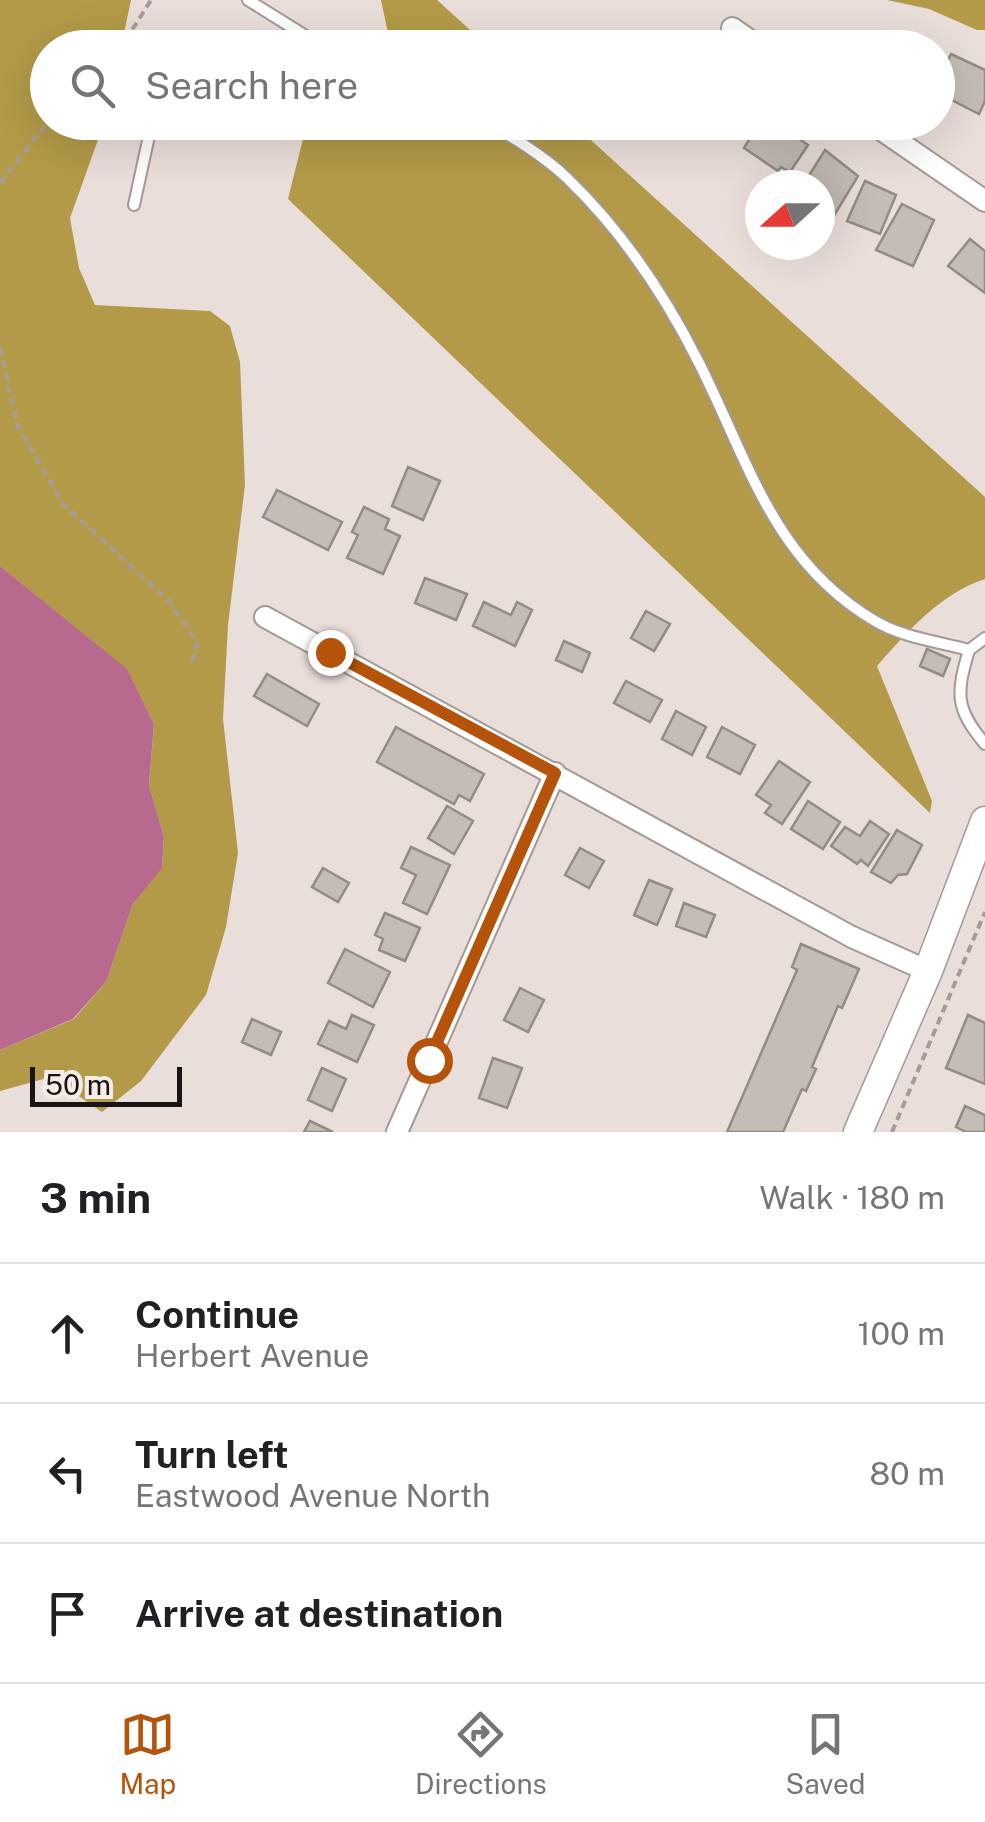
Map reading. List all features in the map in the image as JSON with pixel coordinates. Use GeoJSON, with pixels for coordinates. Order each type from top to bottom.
{"type":"FeatureCollection","features":[{"type":"Feature","properties":{"kind":"main road"},"geometry":{"type":"LineString","coordinates":[[858,1132],[928,971],[985,821]]}},
{"type":"Feature","properties":{"kind":"street"},"geometry":{"type":"LineString","coordinates":[[896,140],[985,201]]}},
{"type":"Feature","properties":{"kind":"street"},"geometry":{"type":"LineString","coordinates":[[266,617],[852,937],[928,971]]}},
{"type":"Feature","properties":{"kind":"street"},"geometry":{"type":"LineString","coordinates":[[398,1132],[555,773]]}},
{"type":"Feature","properties":{"kind":"lane"},"geometry":{"type":"LineString","coordinates":[[248,0],[296,30]]}},
{"type":"Feature","properties":{"kind":"lane"},"geometry":{"type":"LineString","coordinates":[[134,206],[148,140]]}},
{"type":"Feature","properties":{"kind":"lane"},"geometry":{"type":"LineString","coordinates":[[517,140],[567,178],[626,247],[670,309],[762,500],[798,556],[822,583],[879,624],[970,650]]}},
{"type":"Feature","properties":{"kind":"lane"},"geometry":{"type":"LineString","coordinates":[[985,638],[970,650],[959,685],[961,710],[985,744]]}},
{"type":"Feature","properties":{"kind":"path"},"geometry":{"type":"LineString","coordinates":[[131,30],[151,0]]}},
{"type":"Feature","properties":{"kind":"path"},"geometry":{"type":"LineString","coordinates":[[0,183],[34,140]]}},
{"type":"Feature","properties":{"kind":"path"},"geometry":{"type":"LineString","coordinates":[[0,347],[17,424],[41,468],[63,504],[170,602],[198,644],[192,662]]}},
{"type":"Feature","properties":{"kind":"path"},"geometry":{"type":"LineString","coordinates":[[892,1132],[985,912]]}},
{"type":"Feature","properties":{"kind":"shaded area"},"geometry":{"type":"Polygon","coordinates":[[[0,0],[131,0],[125,30],[30,30],[30,140],[98,140],[70,218],[79,268],[95,305],[210,311],[230,326],[240,362],[245,485],[228,625],[223,719],[238,853],[226,927],[206,995],[141,1081],[102,1112],[51,1077],[0,1091],[0,1050],[74,1019],[106,982],[133,904],[162,867],[164,837],[149,785],[154,724],[127,670],[0,566],[0,0]]]}},
{"type":"Feature","properties":{"kind":"shaded area"},"geometry":{"type":"Polygon","coordinates":[[[381,0],[437,0],[470,30],[387,30],[381,0]]]}},
{"type":"Feature","properties":{"kind":"shaded area"},"geometry":{"type":"Polygon","coordinates":[[[887,0],[985,0],[985,30],[929,9],[887,0]]]}},
{"type":"Feature","properties":{"kind":"shaded area"},"geometry":{"type":"Polygon","coordinates":[[[303,140],[591,140],[985,497],[985,579],[939,604],[877,666],[932,801],[930,813],[288,199],[303,140]]]}},
{"type":"Feature","properties":{"kind":"shaded area"},"geometry":{"type":"Polygon","coordinates":[[[0,566],[127,669],[154,724],[149,785],[164,837],[162,868],[133,904],[106,982],[73,1019],[0,1050],[0,566]]]}},
{"type":"Feature","properties":{"kind":"building"},"geometry":{"type":"Polygon","coordinates":[[[955,56],[985,70],[985,101],[979,114],[955,102],[955,56]]]}},
{"type":"Feature","properties":{"kind":"building"},"geometry":{"type":"Polygon","coordinates":[[[749,140],[801,140],[808,145],[791,170],[777,170],[744,148],[749,140]]]}},
{"type":"Feature","properties":{"kind":"building"},"geometry":{"type":"Polygon","coordinates":[[[825,150],[858,176],[835,214],[835,170],[812,170],[825,150]]]}},
{"type":"Feature","properties":{"kind":"building"},"geometry":{"type":"Polygon","coordinates":[[[865,181],[896,195],[880,234],[847,221],[865,181]]]}},
{"type":"Feature","properties":{"kind":"building"},"geometry":{"type":"Polygon","coordinates":[[[902,204],[934,220],[913,266],[876,250],[902,204]]]}},
{"type":"Feature","properties":{"kind":"building"},"geometry":{"type":"Polygon","coordinates":[[[970,239],[985,251],[985,293],[948,266],[970,239]]]}},
{"type":"Feature","properties":{"kind":"building"},"geometry":{"type":"Polygon","coordinates":[[[408,467],[440,481],[423,520],[392,506],[408,467]]]}},
{"type":"Feature","properties":{"kind":"building"},"geometry":{"type":"Polygon","coordinates":[[[277,490],[342,522],[328,550],[263,517],[277,490]]]}},
{"type":"Feature","properties":{"kind":"building"},"geometry":{"type":"Polygon","coordinates":[[[364,507],[389,519],[385,529],[400,536],[383,574],[347,558],[358,535],[352,532],[364,507]]]}},
{"type":"Feature","properties":{"kind":"building"},"geometry":{"type":"Polygon","coordinates":[[[425,578],[467,594],[456,620],[415,603],[425,578]]]}},
{"type":"Feature","properties":{"kind":"building"},"geometry":{"type":"Polygon","coordinates":[[[484,602],[511,615],[517,602],[532,610],[515,646],[473,626],[484,602]]]}},
{"type":"Feature","properties":{"kind":"building"},"geometry":{"type":"Polygon","coordinates":[[[646,611],[670,624],[654,651],[631,638],[646,611]]]}},
{"type":"Feature","properties":{"kind":"building"},"geometry":{"type":"Polygon","coordinates":[[[564,641],[590,653],[582,672],[556,660],[564,641]]]}},
{"type":"Feature","properties":{"kind":"building"},"geometry":{"type":"Polygon","coordinates":[[[927,649],[950,659],[943,676],[920,666],[927,649]]]}},
{"type":"Feature","properties":{"kind":"building"},"geometry":{"type":"Polygon","coordinates":[[[267,674],[319,704],[307,726],[254,696],[267,674]]]}},
{"type":"Feature","properties":{"kind":"building"},"geometry":{"type":"Polygon","coordinates":[[[626,681],[662,700],[650,722],[614,703],[626,681]]]}},
{"type":"Feature","properties":{"kind":"building"},"geometry":{"type":"Polygon","coordinates":[[[676,711],[706,727],[692,755],[662,739],[676,711]]]}},
{"type":"Feature","properties":{"kind":"building"},"geometry":{"type":"Polygon","coordinates":[[[396,727],[484,774],[470,801],[459,795],[454,804],[377,762],[396,727]]]}},
{"type":"Feature","properties":{"kind":"building"},"geometry":{"type":"Polygon","coordinates":[[[722,727],[755,745],[740,774],[707,757],[722,727]]]}},
{"type":"Feature","properties":{"kind":"building"},"geometry":{"type":"Polygon","coordinates":[[[779,761],[810,782],[782,824],[765,813],[771,805],[756,795],[779,761]]]}},
{"type":"Feature","properties":{"kind":"building"},"geometry":{"type":"Polygon","coordinates":[[[808,801],[840,822],[823,849],[791,829],[808,801]]]}},
{"type":"Feature","properties":{"kind":"building"},"geometry":{"type":"Polygon","coordinates":[[[447,806],[473,821],[454,854],[428,838],[447,806]]]}},
{"type":"Feature","properties":{"kind":"building"},"geometry":{"type":"Polygon","coordinates":[[[870,821],[889,834],[868,866],[861,860],[857,864],[831,846],[845,827],[860,836],[870,821]]]}},
{"type":"Feature","properties":{"kind":"building"},"geometry":{"type":"Polygon","coordinates":[[[897,830],[922,845],[907,874],[898,875],[891,883],[871,872],[897,830]]]}},
{"type":"Feature","properties":{"kind":"building"},"geometry":{"type":"Polygon","coordinates":[[[411,847],[450,865],[427,914],[403,903],[416,875],[401,868],[411,847]]]}},
{"type":"Feature","properties":{"kind":"building"},"geometry":{"type":"Polygon","coordinates":[[[580,848],[604,861],[589,888],[565,875],[580,848]]]}},
{"type":"Feature","properties":{"kind":"building"},"geometry":{"type":"Polygon","coordinates":[[[323,868],[349,883],[338,902],[312,887],[323,868]]]}},
{"type":"Feature","properties":{"kind":"building"},"geometry":{"type":"Polygon","coordinates":[[[649,880],[672,889],[657,925],[634,915],[649,880]]]}},
{"type":"Feature","properties":{"kind":"building"},"geometry":{"type":"Polygon","coordinates":[[[684,903],[715,915],[706,937],[676,926],[684,903]]]}},
{"type":"Feature","properties":{"kind":"building"},"geometry":{"type":"Polygon","coordinates":[[[385,913],[420,928],[405,961],[379,950],[383,939],[375,935],[385,913]]]}},
{"type":"Feature","properties":{"kind":"building"},"geometry":{"type":"Polygon","coordinates":[[[801,944],[859,969],[842,1008],[838,1006],[806,1091],[802,1089],[783,1132],[727,1132],[797,970],[792,967],[801,944]]]}},
{"type":"Feature","properties":{"kind":"building"},"geometry":{"type":"Polygon","coordinates":[[[345,949],[390,972],[373,1007],[328,983],[345,949]]]}},
{"type":"Feature","properties":{"kind":"building"},"geometry":{"type":"Polygon","coordinates":[[[520,988],[544,1000],[528,1032],[504,1020],[520,988]]]}},
{"type":"Feature","properties":{"kind":"building"},"geometry":{"type":"Polygon","coordinates":[[[352,1015],[374,1025],[357,1062],[318,1044],[329,1021],[346,1029],[352,1015]]]}},
{"type":"Feature","properties":{"kind":"building"},"geometry":{"type":"Polygon","coordinates":[[[968,1015],[985,1023],[985,1084],[946,1068],[968,1015]]]}},
{"type":"Feature","properties":{"kind":"building"},"geometry":{"type":"Polygon","coordinates":[[[252,1019],[281,1032],[271,1055],[242,1042],[252,1019]]]}},
{"type":"Feature","properties":{"kind":"building"},"geometry":{"type":"Polygon","coordinates":[[[493,1058],[522,1068],[507,1108],[479,1098],[493,1058]]]}},
{"type":"Feature","properties":{"kind":"building"},"geometry":{"type":"Polygon","coordinates":[[[322,1068],[346,1079],[332,1111],[308,1100],[322,1068]]]}},
{"type":"Feature","properties":{"kind":"building"},"geometry":{"type":"Polygon","coordinates":[[[965,1106],[985,1115],[985,1132],[966,1132],[956,1127],[965,1106]]]}},
{"type":"Feature","properties":{"kind":"building"},"geometry":{"type":"Polygon","coordinates":[[[310,1121],[333,1132],[304,1132],[310,1121]]]}},
{"type":"Feature","properties":{"kind":"route"},"geometry":{"type":"LineString","coordinates":[[330,652],[555,773],[429,1060]]}}]}
